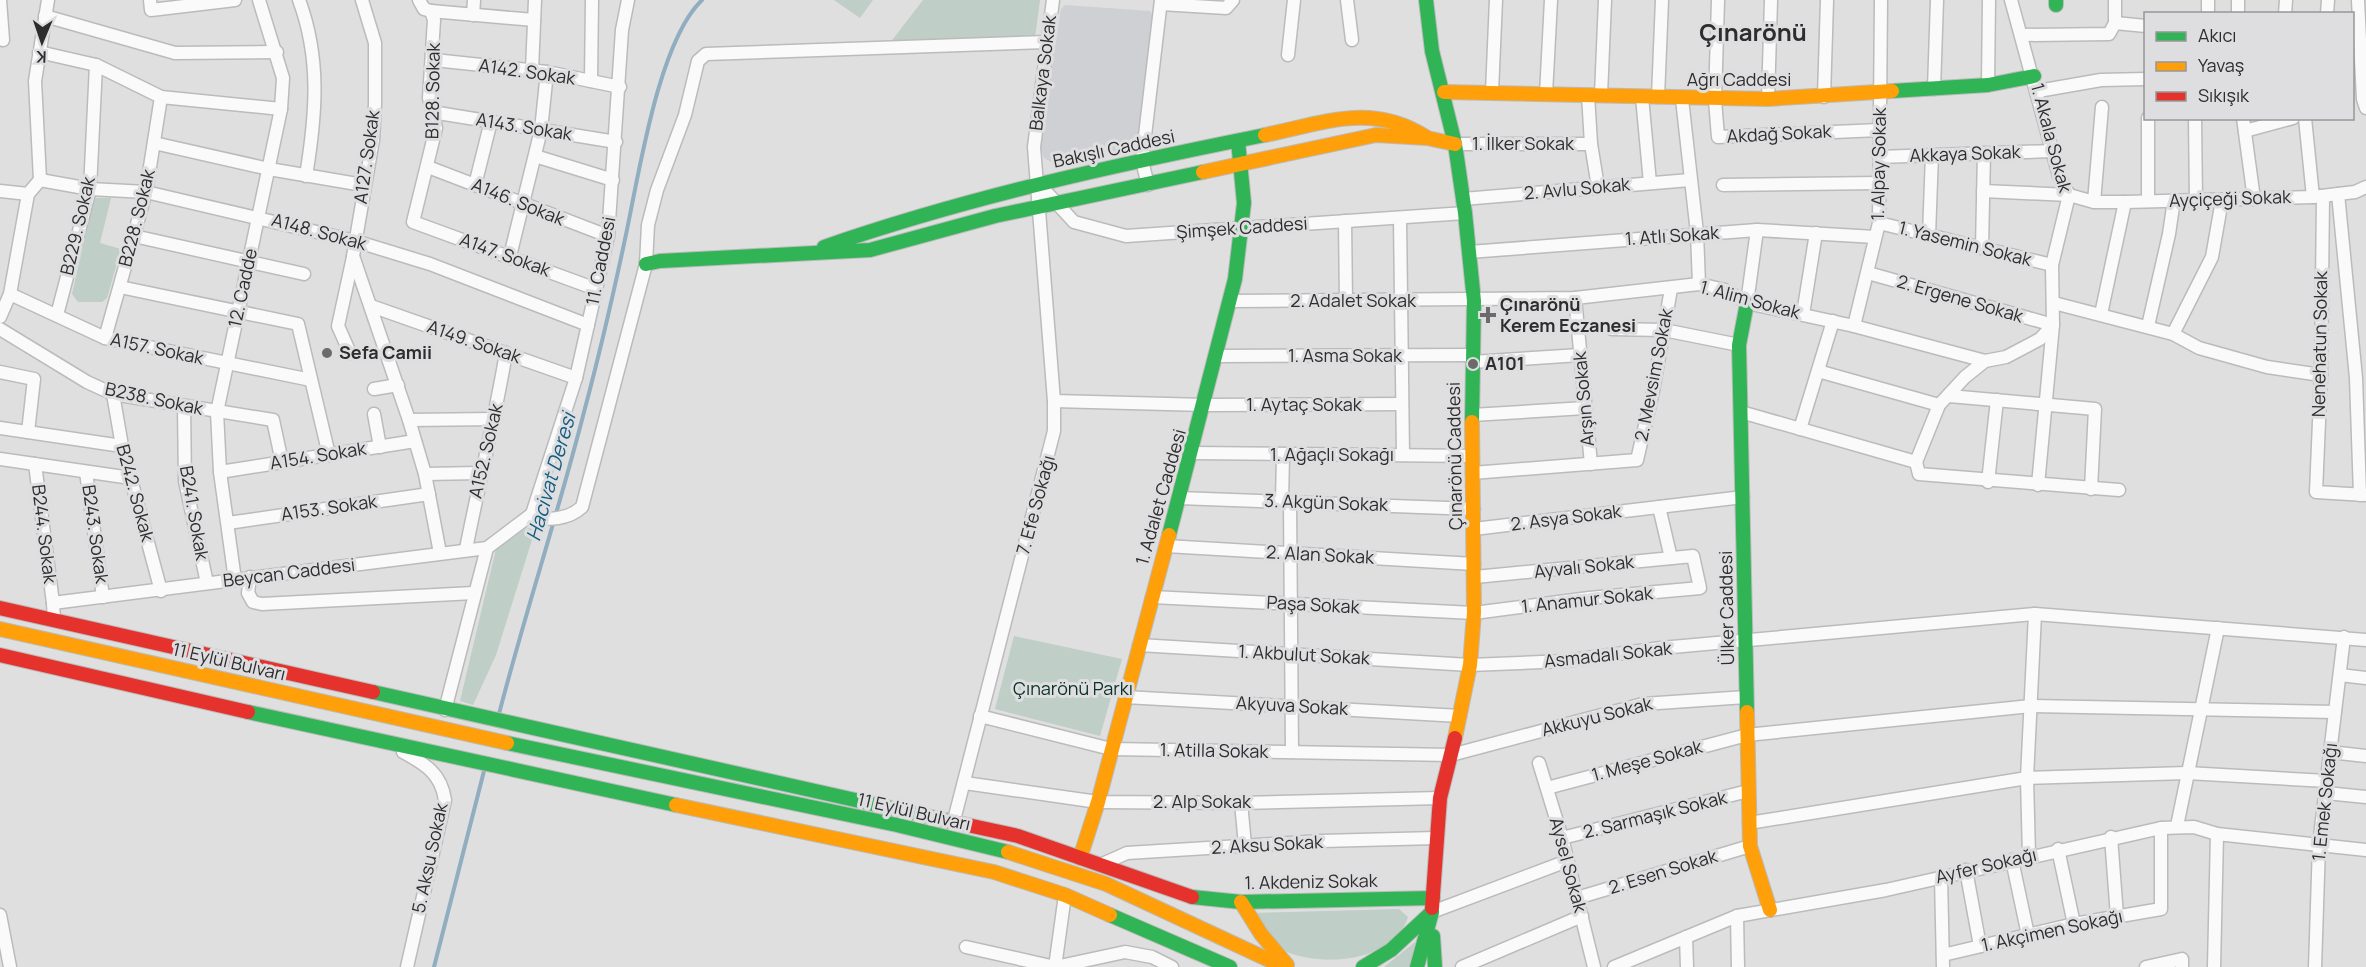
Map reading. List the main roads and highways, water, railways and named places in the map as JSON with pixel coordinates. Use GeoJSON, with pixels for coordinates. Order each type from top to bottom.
{"type":"FeatureCollection","features":[{"type":"Feature","properties":{"kind":"main road","name":"Çınarönü Caddesi"},"geometry":{"type":"LineString","coordinates":[[1425,0],[1432,51],[1444,92],[1455,144],[1470,252],[1474,301],[1472,415],[1474,613],[1470,665],[1440,798],[1432,905]]}},
{"type":"Feature","properties":{"kind":"main road","name":"Ağrı Caddesi"},"geometry":{"type":"LineString","coordinates":[[1444,92],[1715,100],[1768,99],[1988,86],[2034,76]]}},
{"type":"Feature","properties":{"kind":"main road","name":"Bakışlı Caddesi"},"geometry":{"type":"LineString","coordinates":[[810,252],[891,222],[1038,183],[1353,117],[1379,116],[1403,121],[1427,138]]}},
{"type":"Feature","properties":{"kind":"main road","name":"Bakışlı Caddesi"},"geometry":{"type":"LineString","coordinates":[[646,264],[660,261],[743,259],[810,252],[870,250],[995,216],[1376,135],[1427,138],[1455,144]]}},
{"type":"Feature","properties":{"kind":"main road","name":"1. Adalet Caddesi"},"geometry":{"type":"LineString","coordinates":[[1080,858],[1098,802],[1138,645],[1232,301],[1245,227],[1242,164],[1238,141]]}},
{"type":"Feature","properties":{"kind":"main road","name":"Ülker Caddesi"},"geometry":{"type":"LineString","coordinates":[[1747,303],[1741,324],[1739,345],[1749,823],[1750,846],[1770,910]]}},
{"type":"Feature","properties":{"kind":"main road","name":"1. Akdeniz Sokak"},"geometry":{"type":"LineString","coordinates":[[0,608],[451,711],[954,820],[1018,836],[1191,897],[1241,902],[1432,905]]}},
{"type":"Feature","properties":{"kind":"main road","name":"11 Eylül Bulvarı"},"geometry":{"type":"LineString","coordinates":[[0,629],[518,746],[897,825],[1014,854],[1106,884],[1286,967]]}},
{"type":"Feature","properties":{"kind":"main road"},"geometry":{"type":"LineString","coordinates":[[0,655],[384,743],[994,872],[1065,895],[1230,967]]}},
{"type":"Feature","properties":{"kind":"main road"},"geometry":{"type":"LineString","coordinates":[[1241,902],[1286,967]]}},
{"type":"Feature","properties":{"kind":"main road"},"geometry":{"type":"LineString","coordinates":[[1363,967],[1391,950],[1432,905]]}},
{"type":"Feature","properties":{"kind":"main road"},"geometry":{"type":"LineString","coordinates":[[1417,967],[1432,905]]}},
{"type":"Feature","properties":{"kind":"main road"},"geometry":{"type":"LineString","coordinates":[[1432,905],[1435,967]]}},
{"type":"Feature","properties":{"kind":"waterway","name":"Hacivat Deresi"},"geometry":{"type":"LineString","coordinates":[[499,714],[590,391],[615,286],[651,114],[673,47],[686,20],[702,0]]}},
{"type":"Feature","properties":{"kind":"waterway","name":"Hacivat Deresi"},"geometry":{"type":"LineString","coordinates":[[434,967],[484,771]]}},
{"type":"Feature","properties":{"kind":"place","name":"Çınarönü Kerem Eczanesi"},"geometry":{"type":"Point","coordinates":[1488,315]}},
{"type":"Feature","properties":{"kind":"place","name":"Sefa Camii"},"geometry":{"type":"Point","coordinates":[327,353]}},
{"type":"Feature","properties":{"kind":"place","name":"A101"},"geometry":{"type":"Point","coordinates":[1473,364]}},
{"type":"Feature","properties":{"kind":"district","name":"Çınarönü"},"geometry":{"type":"Point","coordinates":[1753,33]}},
{"type":"Feature","properties":{"kind":"park label","name":"Çınarönü Parkı"},"geometry":{"type":"Point","coordinates":[1073,689]}}]}
